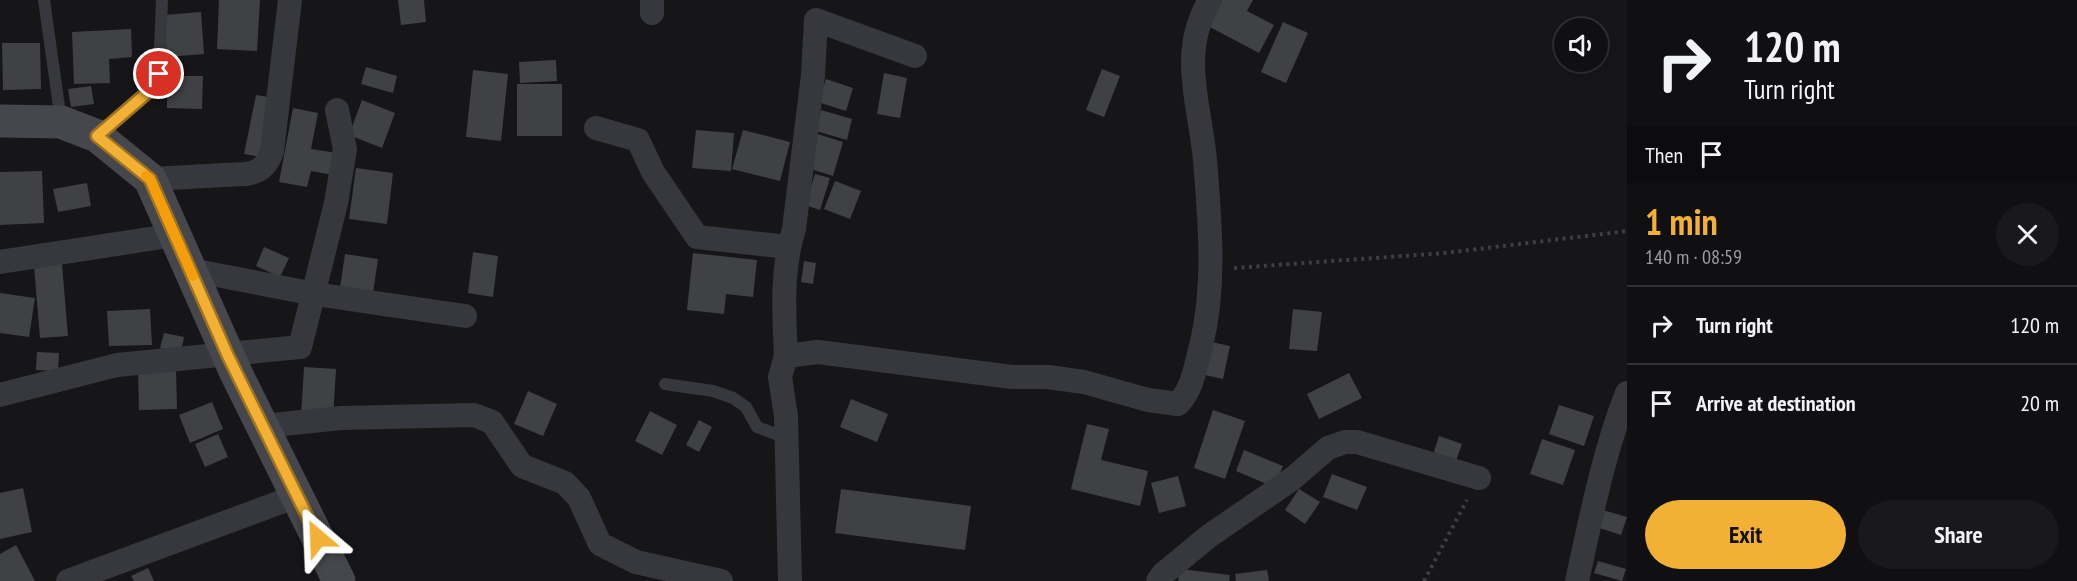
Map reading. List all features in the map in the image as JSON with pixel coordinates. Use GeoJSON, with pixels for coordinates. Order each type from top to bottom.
{"type":"FeatureCollection","features":[{"type":"Feature","properties":{"kind":"street"},"geometry":{"type":"LineString","coordinates":[[150,179],[245,174],[257,172],[268,163],[272,151],[290,0]]}},
{"type":"Feature","properties":{"kind":"street"},"geometry":{"type":"LineString","coordinates":[[786,356],[818,352],[1012,377],[1048,377],[1084,382],[1148,400],[1178,405],[1190,392],[1208,316],[1212,269],[1205,158],[1191,69],[1195,41],[1210,0]]}},
{"type":"Feature","properties":{"kind":"street"},"geometry":{"type":"LineString","coordinates":[[790,581],[785,474],[787,438],[780,377],[786,356],[784,312],[788,247],[794,229],[800,182],[813,75],[816,20],[915,56]]}},
{"type":"Feature","properties":{"kind":"street"},"geometry":{"type":"LineString","coordinates":[[0,395],[117,365],[228,356],[300,347],[336,203],[345,149],[337,110]]}},
{"type":"Feature","properties":{"kind":"street"},"geometry":{"type":"LineString","coordinates":[[0,121],[61,122],[97,136],[150,179],[228,356],[339,581]]}},
{"type":"Feature","properties":{"kind":"street"},"geometry":{"type":"LineString","coordinates":[[596,128],[638,140],[652,172],[697,237],[788,247]]}},
{"type":"Feature","properties":{"kind":"street"},"geometry":{"type":"LineString","coordinates":[[0,262],[175,235]]}},
{"type":"Feature","properties":{"kind":"street"},"geometry":{"type":"LineString","coordinates":[[191,270],[315,294],[465,316]]}},
{"type":"Feature","properties":{"kind":"street"},"geometry":{"type":"LineString","coordinates":[[1577,581],[1600,478],[1615,424],[1627,393]]}},
{"type":"Feature","properties":{"kind":"street"},"geometry":{"type":"LineString","coordinates":[[263,426],[341,418],[474,415],[492,422],[522,466],[565,483],[579,498],[600,544],[636,562],[721,581]]}},
{"type":"Feature","properties":{"kind":"street"},"geometry":{"type":"LineString","coordinates":[[1158,581],[1163,574],[1209,536],[1292,480],[1328,448],[1345,442],[1357,442],[1479,478]]}},
{"type":"Feature","properties":{"kind":"street"},"geometry":{"type":"LineString","coordinates":[[68,581],[297,496]]}},
{"type":"Feature","properties":{"kind":"lane"},"geometry":{"type":"LineString","coordinates":[[44,0],[61,122]]}},
{"type":"Feature","properties":{"kind":"lane"},"geometry":{"type":"LineString","coordinates":[[97,136],[155,83],[159,74],[162,0]]}},
{"type":"Feature","properties":{"kind":"lane"},"geometry":{"type":"LineString","coordinates":[[665,384],[713,391],[733,398],[746,407],[758,427],[787,438]]}},
{"type":"Feature","properties":{"kind":"path"},"geometry":{"type":"LineString","coordinates":[[1212,269],[1445,254],[1627,231]]}},
{"type":"Feature","properties":{"kind":"path"},"geometry":{"type":"LineString","coordinates":[[1424,581],[1479,478]]}},
{"type":"Feature","properties":{"kind":"building"},"geometry":{"type":"Polygon","coordinates":[[[219,0],[260,0],[257,51],[217,49],[219,0]]]}},
{"type":"Feature","properties":{"kind":"building"},"geometry":{"type":"Polygon","coordinates":[[[398,0],[424,0],[426,22],[401,25],[398,0]]]}},
{"type":"Feature","properties":{"kind":"building"},"geometry":{"type":"Polygon","coordinates":[[[1222,0],[1253,0],[1247,11],[1274,25],[1259,53],[1208,26],[1222,0]]]}},
{"type":"Feature","properties":{"kind":"building"},"geometry":{"type":"Polygon","coordinates":[[[201,12],[204,54],[167,57],[164,15],[201,12]]]}},
{"type":"Feature","properties":{"kind":"building"},"geometry":{"type":"Polygon","coordinates":[[[1283,22],[1308,33],[1286,83],[1261,72],[1283,22]]]}},
{"type":"Feature","properties":{"kind":"building"},"geometry":{"type":"Polygon","coordinates":[[[131,29],[132,57],[109,59],[110,83],[74,84],[72,32],[131,29]]]}},
{"type":"Feature","properties":{"kind":"building"},"geometry":{"type":"Polygon","coordinates":[[[2,43],[40,43],[41,89],[3,90],[2,43]]]}},
{"type":"Feature","properties":{"kind":"building"},"geometry":{"type":"Polygon","coordinates":[[[556,60],[557,81],[520,83],[519,62],[556,60]]]}},
{"type":"Feature","properties":{"kind":"building"},"geometry":{"type":"Polygon","coordinates":[[[366,67],[397,76],[393,93],[361,84],[366,67]]]}},
{"type":"Feature","properties":{"kind":"building"},"geometry":{"type":"Polygon","coordinates":[[[1102,69],[1120,76],[1104,117],[1086,110],[1102,69]]]}},
{"type":"Feature","properties":{"kind":"building"},"geometry":{"type":"Polygon","coordinates":[[[473,70],[508,74],[501,141],[466,137],[473,70]]]}},
{"type":"Feature","properties":{"kind":"building"},"geometry":{"type":"Polygon","coordinates":[[[884,73],[907,78],[900,118],[877,114],[884,73]]]}},
{"type":"Feature","properties":{"kind":"building"},"geometry":{"type":"Polygon","coordinates":[[[167,76],[203,76],[202,109],[167,108],[167,76]]]}},
{"type":"Feature","properties":{"kind":"building"},"geometry":{"type":"Polygon","coordinates":[[[826,79],[853,88],[846,111],[818,102],[826,79]]]}},
{"type":"Feature","properties":{"kind":"building"},"geometry":{"type":"Polygon","coordinates":[[[517,84],[562,84],[562,136],[517,136],[517,84]]]}},
{"type":"Feature","properties":{"kind":"building"},"geometry":{"type":"Polygon","coordinates":[[[91,86],[94,104],[71,107],[68,89],[91,86]]]}},
{"type":"Feature","properties":{"kind":"building"},"geometry":{"type":"Polygon","coordinates":[[[256,95],[274,98],[262,157],[244,154],[256,95]]]}},
{"type":"Feature","properties":{"kind":"building"},"geometry":{"type":"Polygon","coordinates":[[[362,100],[395,113],[382,148],[349,135],[362,100]]]}},
{"type":"Feature","properties":{"kind":"building"},"geometry":{"type":"Polygon","coordinates":[[[293,108],[318,113],[311,149],[337,153],[333,175],[311,171],[307,187],[279,182],[293,108]]]}},
{"type":"Feature","properties":{"kind":"building"},"geometry":{"type":"Polygon","coordinates":[[[821,110],[852,119],[847,140],[816,131],[821,110]]]}},
{"type":"Feature","properties":{"kind":"building"},"geometry":{"type":"Polygon","coordinates":[[[696,130],[734,133],[731,171],[692,168],[696,130]]]}},
{"type":"Feature","properties":{"kind":"building"},"geometry":{"type":"Polygon","coordinates":[[[743,130],[790,142],[780,181],[732,169],[743,130]]]}},
{"type":"Feature","properties":{"kind":"building"},"geometry":{"type":"Polygon","coordinates":[[[814,133],[843,142],[833,176],[804,167],[814,133]]]}},
{"type":"Feature","properties":{"kind":"building"},"geometry":{"type":"Polygon","coordinates":[[[356,168],[393,173],[387,224],[349,219],[356,168]]]}},
{"type":"Feature","properties":{"kind":"building"},"geometry":{"type":"Polygon","coordinates":[[[42,171],[44,223],[0,225],[0,172],[42,171]]]}},
{"type":"Feature","properties":{"kind":"building"},"geometry":{"type":"Polygon","coordinates":[[[815,174],[830,178],[820,210],[805,205],[815,174]]]}},
{"type":"Feature","properties":{"kind":"building"},"geometry":{"type":"Polygon","coordinates":[[[835,181],[861,191],[850,219],[824,209],[835,181]]]}},
{"type":"Feature","properties":{"kind":"building"},"geometry":{"type":"Polygon","coordinates":[[[87,183],[91,206],[58,212],[53,189],[87,183]]]}},
{"type":"Feature","properties":{"kind":"building"},"geometry":{"type":"Polygon","coordinates":[[[264,247],[289,258],[280,277],[256,266],[264,247]]]}},
{"type":"Feature","properties":{"kind":"building"},"geometry":{"type":"Polygon","coordinates":[[[473,252],[498,256],[493,297],[468,293],[473,252]]]}},
{"type":"Feature","properties":{"kind":"building"},"geometry":{"type":"Polygon","coordinates":[[[693,253],[757,260],[753,297],[726,294],[724,314],[687,310],[693,253]]]}},
{"type":"Feature","properties":{"kind":"building"},"geometry":{"type":"Polygon","coordinates":[[[345,254],[378,259],[372,300],[339,295],[345,254]]]}},
{"type":"Feature","properties":{"kind":"building"},"geometry":{"type":"Polygon","coordinates":[[[804,261],[816,263],[813,284],[801,282],[804,261]]]}},
{"type":"Feature","properties":{"kind":"building"},"geometry":{"type":"Polygon","coordinates":[[[62,264],[68,336],[40,338],[34,266],[62,264]]]}},
{"type":"Feature","properties":{"kind":"building"},"geometry":{"type":"Polygon","coordinates":[[[0,293],[35,298],[29,337],[0,333],[0,293]]]}},
{"type":"Feature","properties":{"kind":"building"},"geometry":{"type":"Polygon","coordinates":[[[150,309],[152,345],[109,346],[107,311],[150,309]]]}},
{"type":"Feature","properties":{"kind":"building"},"geometry":{"type":"Polygon","coordinates":[[[1293,309],[1322,312],[1317,351],[1289,349],[1293,309]]]}},
{"type":"Feature","properties":{"kind":"building"},"geometry":{"type":"Polygon","coordinates":[[[164,333],[184,337],[181,353],[160,348],[164,333]]]}},
{"type":"Feature","properties":{"kind":"building"},"geometry":{"type":"Polygon","coordinates":[[[1202,340],[1230,346],[1223,379],[1196,373],[1202,340]]]}},
{"type":"Feature","properties":{"kind":"building"},"geometry":{"type":"Polygon","coordinates":[[[37,352],[59,353],[58,371],[36,370],[37,352]]]}},
{"type":"Feature","properties":{"kind":"building"},"geometry":{"type":"Polygon","coordinates":[[[304,367],[336,369],[333,418],[301,416],[304,367]]]}},
{"type":"Feature","properties":{"kind":"building"},"geometry":{"type":"Polygon","coordinates":[[[176,369],[177,409],[139,410],[138,370],[176,369]]]}},
{"type":"Feature","properties":{"kind":"building"},"geometry":{"type":"Polygon","coordinates":[[[1349,373],[1362,398],[1319,419],[1307,394],[1349,373]]]}},
{"type":"Feature","properties":{"kind":"building"},"geometry":{"type":"Polygon","coordinates":[[[528,391],[557,404],[543,436],[514,424],[528,391]]]}},
{"type":"Feature","properties":{"kind":"building"},"geometry":{"type":"Polygon","coordinates":[[[851,399],[888,414],[877,442],[840,427],[851,399]]]}},
{"type":"Feature","properties":{"kind":"building"},"geometry":{"type":"Polygon","coordinates":[[[212,402],[223,429],[190,443],[179,415],[212,402]]]}},
{"type":"Feature","properties":{"kind":"building"},"geometry":{"type":"Polygon","coordinates":[[[1559,405],[1594,416],[1584,446],[1549,434],[1559,405]]]}},
{"type":"Feature","properties":{"kind":"building"},"geometry":{"type":"Polygon","coordinates":[[[1213,410],[1245,421],[1225,479],[1194,468],[1213,410]]]}},
{"type":"Feature","properties":{"kind":"building"},"geometry":{"type":"Polygon","coordinates":[[[650,411],[677,425],[662,455],[635,441],[650,411]]]}},
{"type":"Feature","properties":{"kind":"building"},"geometry":{"type":"Polygon","coordinates":[[[699,420],[712,427],[699,452],[686,445],[699,420]]]}},
{"type":"Feature","properties":{"kind":"building"},"geometry":{"type":"Polygon","coordinates":[[[1087,424],[1109,429],[1101,460],[1148,471],[1140,506],[1071,489],[1087,424]]]}},
{"type":"Feature","properties":{"kind":"building"},"geometry":{"type":"Polygon","coordinates":[[[218,434],[228,457],[205,467],[195,444],[218,434]]]}},
{"type":"Feature","properties":{"kind":"building"},"geometry":{"type":"Polygon","coordinates":[[[1439,436],[1462,444],[1451,475],[1429,467],[1439,436]]]}},
{"type":"Feature","properties":{"kind":"building"},"geometry":{"type":"Polygon","coordinates":[[[1542,439],[1575,450],[1563,485],[1530,474],[1542,439]]]}},
{"type":"Feature","properties":{"kind":"building"},"geometry":{"type":"Polygon","coordinates":[[[1244,450],[1283,466],[1274,487],[1236,471],[1244,450]]]}},
{"type":"Feature","properties":{"kind":"building"},"geometry":{"type":"Polygon","coordinates":[[[1332,474],[1367,487],[1357,510],[1323,497],[1332,474]]]}},
{"type":"Feature","properties":{"kind":"building"},"geometry":{"type":"Polygon","coordinates":[[[1178,476],[1186,506],[1159,513],[1151,483],[1178,476]]]}},
{"type":"Feature","properties":{"kind":"building"},"geometry":{"type":"Polygon","coordinates":[[[23,488],[32,532],[0,539],[0,493],[23,488]]]}},
{"type":"Feature","properties":{"kind":"building"},"geometry":{"type":"Polygon","coordinates":[[[841,489],[971,506],[965,550],[835,533],[841,489]]]}},
{"type":"Feature","properties":{"kind":"building"},"geometry":{"type":"Polygon","coordinates":[[[1299,489],[1320,502],[1305,524],[1285,510],[1299,489]]]}},
{"type":"Feature","properties":{"kind":"building"},"geometry":{"type":"Polygon","coordinates":[[[1596,508],[1627,517],[1621,535],[1590,525],[1596,508]]]}},
{"type":"Feature","properties":{"kind":"building"},"geometry":{"type":"Polygon","coordinates":[[[16,545],[35,581],[0,581],[0,554],[16,545]]]}},
{"type":"Feature","properties":{"kind":"building"},"geometry":{"type":"Polygon","coordinates":[[[1598,561],[1626,569],[1622,581],[1594,573],[1598,561]]]}},
{"type":"Feature","properties":{"kind":"building"},"geometry":{"type":"Polygon","coordinates":[[[148,568],[154,581],[134,581],[131,576],[148,568]]]}},
{"type":"Feature","properties":{"kind":"building"},"geometry":{"type":"Polygon","coordinates":[[[1180,569],[1230,575],[1229,581],[1178,581],[1180,569]]]}},
{"type":"Feature","properties":{"kind":"building"},"geometry":{"type":"Polygon","coordinates":[[[1267,570],[1269,581],[1236,581],[1235,574],[1267,570]]]}},
{"type":"Feature","properties":{"kind":"slow traffic"},"geometry":{"type":"LineString","coordinates":[[146,176],[150,179],[193,276]]}},
{"type":"Feature","properties":{"kind":"route"},"geometry":{"type":"LineString","coordinates":[[159,74],[148,92],[97,136],[150,179],[228,356],[318,538]]}}]}
